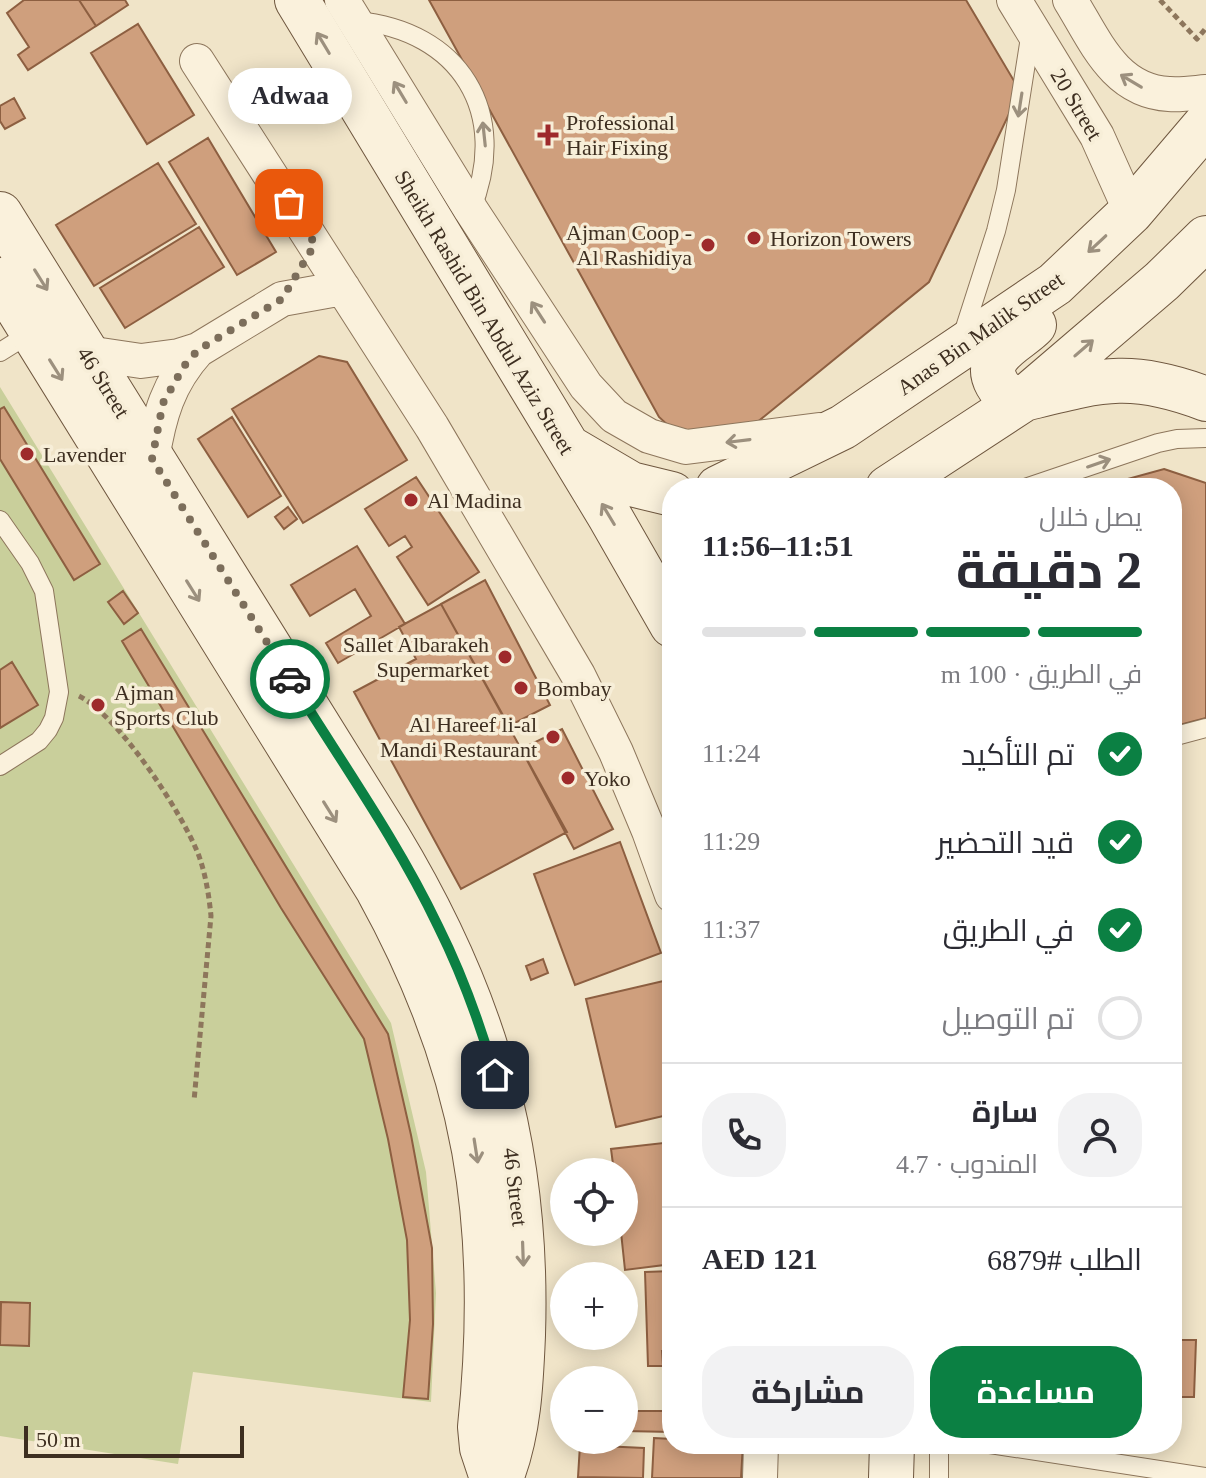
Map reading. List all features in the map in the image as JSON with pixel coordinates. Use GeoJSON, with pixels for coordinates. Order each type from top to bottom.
{"type":"FeatureCollection","features":[{"type":"Feature","properties":{"kind":"main road","name":"Sheikh Rashid Bin Abdul Aziz Street"},"geometry":{"type":"LineString","coordinates":[[297,0],[662,608]]}},
{"type":"Feature","properties":{"kind":"main road","name":"Anas Bin Malik Street"},"geometry":{"type":"LineString","coordinates":[[738,478],[843,427],[1055,284],[1131,212],[1206,124]]}},
{"type":"Feature","properties":{"kind":"main road","name":"46 Street"},"geometry":{"type":"LineString","coordinates":[[0,214],[414,880],[453,957],[479,1021],[509,1131],[522,1236],[524,1289],[518,1409],[501,1478]]}},
{"type":"Feature","properties":{"kind":"main road"},"geometry":{"type":"LineString","coordinates":[[916,478],[936,471],[1024,399],[1162,281],[1206,238]]}},
{"type":"Feature","properties":{"kind":"main road"},"geometry":{"type":"LineString","coordinates":[[1055,284],[1035,324],[997,356],[994,365],[997,385],[1005,393],[1024,399],[1113,380],[1163,384],[1205,403]]}},
{"type":"Feature","properties":{"kind":"main road","name":"46 Street"},"geometry":{"type":"LineString","coordinates":[[10,319],[378,890],[426,985],[461,1085],[482,1188],[487,1294],[480,1427],[482,1448],[492,1478]]}},
{"type":"Feature","properties":{"kind":"main road"},"geometry":{"type":"LineString","coordinates":[[566,445],[631,484],[662,492]]}},
{"type":"Feature","properties":{"kind":"main road"},"geometry":{"type":"LineString","coordinates":[[891,1478],[892,1454]]}},
{"type":"Feature","properties":{"kind":"street"},"geometry":{"type":"LineString","coordinates":[[1070,0],[1115,71],[1140,88],[1169,94],[1206,92]]}},
{"type":"Feature","properties":{"kind":"street"},"geometry":{"type":"LineString","coordinates":[[349,11],[471,210],[586,386],[614,416],[649,436],[686,447],[843,427]]}},
{"type":"Feature","properties":{"kind":"street"},"geometry":{"type":"LineString","coordinates":[[1030,27],[1070,48],[1089,32]]}},
{"type":"Feature","properties":{"kind":"street","name":"20 Street"},"geometry":{"type":"LineString","coordinates":[[1030,27],[1097,136],[1131,212]]}},
{"type":"Feature","properties":{"kind":"street"},"geometry":{"type":"LineString","coordinates":[[197,61],[432,427],[578,675],[616,752],[662,867]]}},
{"type":"Feature","properties":{"kind":"street"},"geometry":{"type":"LineString","coordinates":[[282,299],[315,244]]}},
{"type":"Feature","properties":{"kind":"street"},"geometry":{"type":"LineString","coordinates":[[87,353],[141,361],[179,356],[198,350],[282,299],[343,288]]}},
{"type":"Feature","properties":{"kind":"street"},"geometry":{"type":"LineString","coordinates":[[152,459],[163,403],[184,366],[198,350]]}},
{"type":"Feature","properties":{"kind":"street"},"geometry":{"type":"LineString","coordinates":[[760,1478],[761,1454]]}},
{"type":"Feature","properties":{"kind":"lane"},"geometry":{"type":"LineString","coordinates":[[349,11],[426,40],[453,64],[474,93],[482,116],[486,164],[481,188],[471,210]]}},
{"type":"Feature","properties":{"kind":"lane"},"geometry":{"type":"LineString","coordinates":[[957,352],[1006,190],[1030,27]]}},
{"type":"Feature","properties":{"kind":"lane"},"geometry":{"type":"LineString","coordinates":[[1055,478],[1177,439],[1205,403]]}},
{"type":"Feature","properties":{"kind":"lane"},"geometry":{"type":"LineString","coordinates":[[0,520],[30,563],[44,591],[59,692],[54,718],[48,730],[39,741],[0,766]]}},
{"type":"Feature","properties":{"kind":"lane"},"geometry":{"type":"LineString","coordinates":[[1182,734],[1206,728]]}},
{"type":"Feature","properties":{"kind":"lane"},"geometry":{"type":"LineString","coordinates":[[939,1454],[939,1478]]}},
{"type":"Feature","properties":{"kind":"lane"},"geometry":{"type":"LineString","coordinates":[[1055,1454],[1206,1477]]}},
{"type":"Feature","properties":{"kind":"path"},"geometry":{"type":"LineString","coordinates":[[1160,0],[1197,39],[1206,28]]}},
{"type":"Feature","properties":{"kind":"path"},"geometry":{"type":"LineString","coordinates":[[59,692],[81,697],[109,717],[121,731],[180,819],[201,860],[211,916],[194,1101]]}},
{"type":"Feature","properties":{"kind":"green space","name":"Ajman Sports Club"},"geometry":{"type":"Polygon","coordinates":[[[0,387],[391,1023],[426,1172],[436,1293],[431,1402],[193,1372],[178,1464],[0,1436],[0,387]]]}},
{"type":"Feature","properties":{"kind":"building"},"geometry":{"type":"Polygon","coordinates":[[[24,0],[79,0],[96,26],[28,70],[18,55],[29,47],[7,13],[24,0]]]}},
{"type":"Feature","properties":{"kind":"building"},"geometry":{"type":"Polygon","coordinates":[[[79,0],[125,0],[128,5],[96,26],[79,0]]]}},
{"type":"Feature","properties":{"kind":"building","name":"Horizon Towers"},"geometry":{"type":"Polygon","coordinates":[[[429,0],[966,0],[1020,91],[929,282],[739,437],[685,441],[659,417],[429,0]]]}},
{"type":"Feature","properties":{"kind":"building"},"geometry":{"type":"Polygon","coordinates":[[[138,24],[194,115],[147,144],[91,53],[138,24]]]}},
{"type":"Feature","properties":{"kind":"building"},"geometry":{"type":"Polygon","coordinates":[[[14,98],[25,118],[5,129],[0,121],[0,106],[14,98]]]}},
{"type":"Feature","properties":{"kind":"building"},"geometry":{"type":"Polygon","coordinates":[[[208,138],[276,252],[237,275],[169,162],[208,138]]]}},
{"type":"Feature","properties":{"kind":"building"},"geometry":{"type":"Polygon","coordinates":[[[158,163],[196,224],[94,286],[56,225],[158,163]]]}},
{"type":"Feature","properties":{"kind":"building"},"geometry":{"type":"Polygon","coordinates":[[[199,227],[224,267],[125,328],[100,288],[199,227]]]}},
{"type":"Feature","properties":{"kind":"building"},"geometry":{"type":"Polygon","coordinates":[[[319,356],[347,362],[407,460],[303,523],[232,409],[319,356]]]}},
{"type":"Feature","properties":{"kind":"building"},"geometry":{"type":"Polygon","coordinates":[[[4,407],[100,564],[74,580],[0,459],[0,409],[4,407]]]}},
{"type":"Feature","properties":{"kind":"building"},"geometry":{"type":"Polygon","coordinates":[[[232,417],[281,496],[248,517],[198,439],[232,417]]]}},
{"type":"Feature","properties":{"kind":"building"},"geometry":{"type":"Polygon","coordinates":[[[1164,469],[1206,483],[1206,718],[1182,724],[1182,478],[1131,478],[1164,469]]]}},
{"type":"Feature","properties":{"kind":"building"},"geometry":{"type":"Polygon","coordinates":[[[416,477],[479,572],[428,605],[397,557],[412,547],[405,536],[389,546],[365,509],[416,477]]]}},
{"type":"Feature","properties":{"kind":"building"},"geometry":{"type":"Polygon","coordinates":[[[288,507],[297,519],[284,529],[275,517],[288,507]]]}},
{"type":"Feature","properties":{"kind":"building"},"geometry":{"type":"Polygon","coordinates":[[[357,546],[405,624],[338,663],[326,643],[371,616],[355,589],[310,616],[291,585],[357,546]]]}},
{"type":"Feature","properties":{"kind":"building"},"geometry":{"type":"Polygon","coordinates":[[[485,580],[550,705],[509,726],[441,604],[485,580]]]}},
{"type":"Feature","properties":{"kind":"building"},"geometry":{"type":"Polygon","coordinates":[[[123,591],[138,613],[124,624],[108,602],[123,591]]]}},
{"type":"Feature","properties":{"kind":"building"},"geometry":{"type":"Polygon","coordinates":[[[441,604],[567,832],[461,889],[354,692],[416,659],[399,627],[441,604]]]}},
{"type":"Feature","properties":{"kind":"building"},"geometry":{"type":"Polygon","coordinates":[[[141,629],[388,1034],[432,1248],[433,1324],[428,1399],[403,1397],[410,1320],[407,1240],[388,1139],[364,1039],[281,908],[122,641],[141,629]]]}},
{"type":"Feature","properties":{"kind":"building"},"geometry":{"type":"Polygon","coordinates":[[[12,662],[38,705],[0,728],[0,670],[12,662]]]}},
{"type":"Feature","properties":{"kind":"building"},"geometry":{"type":"Polygon","coordinates":[[[562,729],[613,829],[574,849],[521,749],[562,729]]]}},
{"type":"Feature","properties":{"kind":"building"},"geometry":{"type":"Polygon","coordinates":[[[620,842],[661,953],[575,985],[534,874],[620,842]]]}},
{"type":"Feature","properties":{"kind":"building"},"geometry":{"type":"Polygon","coordinates":[[[543,959],[548,973],[531,980],[526,966],[543,959]]]}},
{"type":"Feature","properties":{"kind":"building"},"geometry":{"type":"Polygon","coordinates":[[[662,981],[662,1116],[616,1127],[586,999],[662,981]]]}},
{"type":"Feature","properties":{"kind":"building"},"geometry":{"type":"Polygon","coordinates":[[[662,1143],[662,1265],[638,1268],[638,1262],[624,1262],[622,1246],[638,1246],[638,1158],[612,1158],[611,1149],[662,1143]]]}},
{"type":"Feature","properties":{"kind":"building"},"geometry":{"type":"Polygon","coordinates":[[[662,1271],[662,1366],[648,1366],[645,1272],[662,1271]]]}},
{"type":"Feature","properties":{"kind":"building"},"geometry":{"type":"Polygon","coordinates":[[[1,1302],[30,1303],[29,1346],[0,1345],[1,1302]]]}},
{"type":"Feature","properties":{"kind":"building"},"geometry":{"type":"Polygon","coordinates":[[[1182,1340],[1196,1340],[1194,1397],[1182,1397],[1182,1340]]]}},
{"type":"Feature","properties":{"kind":"building"},"geometry":{"type":"Polygon","coordinates":[[[638,1411],[662,1411],[662,1432],[638,1431],[638,1411]]]}},
{"type":"Feature","properties":{"kind":"building"},"geometry":{"type":"Polygon","coordinates":[[[654,1438],[662,1438],[662,1454],[742,1454],[741,1478],[652,1478],[654,1438]]]}},
{"type":"Feature","properties":{"kind":"building"},"geometry":{"type":"Polygon","coordinates":[[[638,1448],[644,1448],[643,1478],[578,1477],[579,1454],[638,1454],[638,1448]]]}},
{"type":"Feature","properties":{"kind":"way so far"},"geometry":{"type":"LineString","coordinates":[[289,203],[315,244],[282,299],[198,350],[184,366],[163,403],[152,459],[290,679]]}},
{"type":"Feature","properties":{"kind":"place","name":"Professional Hair Fixing"},"geometry":{"type":"Point","coordinates":[548,135]}},
{"type":"Feature","properties":{"kind":"place","name":"Adwaa"},"geometry":{"type":"Point","coordinates":[289,203]}},
{"type":"Feature","properties":{"kind":"place","name":"Horizon Towers"},"geometry":{"type":"Point","coordinates":[754,238]}},
{"type":"Feature","properties":{"kind":"place","name":"Ajman Coop - Al Rashidiya"},"geometry":{"type":"Point","coordinates":[708,245]}},
{"type":"Feature","properties":{"kind":"place","name":"Lavender"},"geometry":{"type":"Point","coordinates":[27,454]}},
{"type":"Feature","properties":{"kind":"place","name":"Al Madina"},"geometry":{"type":"Point","coordinates":[411,500]}},
{"type":"Feature","properties":{"kind":"place","name":"Sallet Albarakeh Supermarket"},"geometry":{"type":"Point","coordinates":[505,657]}},
{"type":"Feature","properties":{"kind":"place","name":"Bombay"},"geometry":{"type":"Point","coordinates":[521,688]}},
{"type":"Feature","properties":{"kind":"place","name":"Ajman Sports Club"},"geometry":{"type":"Point","coordinates":[98,705]}},
{"type":"Feature","properties":{"kind":"place","name":"Al Hareef li-al Mandi Restaurant"},"geometry":{"type":"Point","coordinates":[553,737]}},
{"type":"Feature","properties":{"kind":"place","name":"Yoko"},"geometry":{"type":"Point","coordinates":[568,778]}},
{"type":"Feature","properties":{"kind":"route"},"geometry":{"type":"LineString","coordinates":[[290,679],[414,880],[437,924],[479,1021],[495,1075]]}}]}
